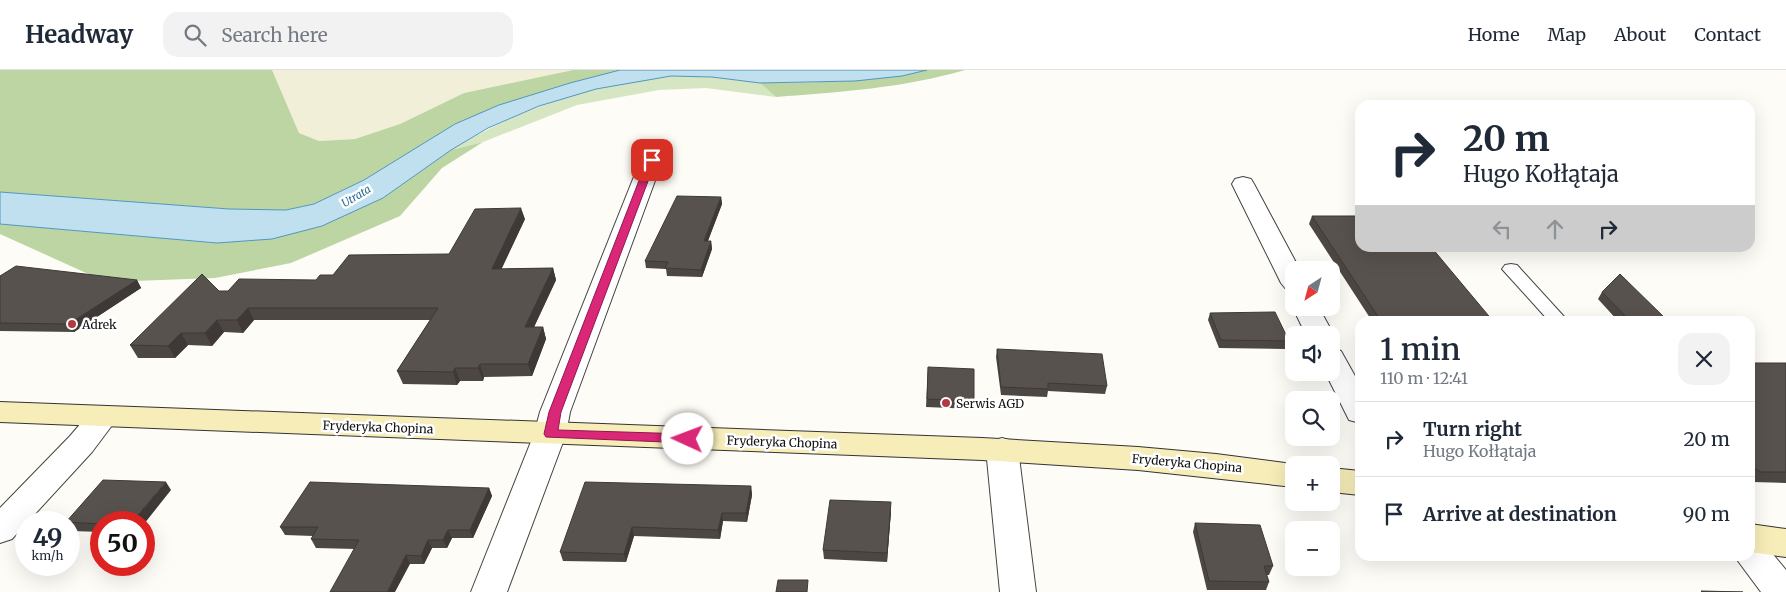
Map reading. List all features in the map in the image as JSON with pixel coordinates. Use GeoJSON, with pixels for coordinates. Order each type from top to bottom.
{"type":"FeatureCollection","features":[{"type":"Feature","properties":{"kind":"main road","name":"Fryderyka Chopina"},"geometry":{"type":"LineString","coordinates":[[0,412],[550,434],[1002,449],[1205,463],[1285,474]]}},
{"type":"Feature","properties":{"kind":"main road"},"geometry":{"type":"LineString","coordinates":[[1340,481],[1355,482]]}},
{"type":"Feature","properties":{"kind":"main road"},"geometry":{"type":"LineString","coordinates":[[1755,539],[1786,543]]}},
{"type":"Feature","properties":{"kind":"street"},"geometry":{"type":"LineString","coordinates":[[489,592],[550,434],[555,412],[652,160]]}},
{"type":"Feature","properties":{"kind":"street"},"geometry":{"type":"LineString","coordinates":[[1243,184],[1285,266]]}},
{"type":"Feature","properties":{"kind":"street"},"geometry":{"type":"LineString","coordinates":[[1340,374],[1355,403]]}},
{"type":"Feature","properties":{"kind":"street"},"geometry":{"type":"LineString","coordinates":[[0,530],[81,444],[104,416]]}},
{"type":"Feature","properties":{"kind":"street"},"geometry":{"type":"LineString","coordinates":[[1002,449],[1018,592]]}},
{"type":"Feature","properties":{"kind":"street"},"geometry":{"type":"LineString","coordinates":[[1755,558],[1782,592]]}},
{"type":"Feature","properties":{"kind":"lane"},"geometry":{"type":"LineString","coordinates":[[1511,269],[1554,316]]}},
{"type":"Feature","properties":{"kind":"shaded area"},"geometry":{"type":"Polygon","coordinates":[[[272,70],[573,70],[464,93],[400,124],[355,139],[319,141],[299,133],[272,70]]]}},
{"type":"Feature","properties":{"kind":"green space"},"geometry":{"type":"Polygon","coordinates":[[[0,70],[272,70],[299,133],[319,141],[355,139],[400,124],[464,93],[573,70],[622,70],[570,83],[455,124],[364,180],[314,204],[286,210],[229,209],[0,192],[0,70]]]}},
{"type":"Feature","properties":{"kind":"green space"},"geometry":{"type":"Polygon","coordinates":[[[927,70],[965,70],[895,85],[776,97],[760,83],[865,80],[927,70]]]}},
{"type":"Feature","properties":{"kind":"green space"},"geometry":{"type":"Polygon","coordinates":[[[671,76],[712,77],[760,83],[776,97],[706,88],[659,90],[577,105],[483,142],[451,150],[503,122],[557,100],[623,83],[671,76]]]}},
{"type":"Feature","properties":{"kind":"green space"},"geometry":{"type":"Polygon","coordinates":[[[483,142],[442,168],[400,216],[291,263],[215,278],[106,282],[0,234],[0,224],[217,243],[383,198],[451,150],[483,142]]]}},
{"type":"Feature","properties":{"kind":"water","name":"Utrata"},"geometry":{"type":"Polygon","coordinates":[[[620,70],[927,70],[902,76],[855,81],[760,83],[712,77],[671,76],[596,89],[539,106],[488,128],[451,150],[383,198],[322,226],[272,239],[217,243],[0,224],[0,192],[229,209],[286,210],[314,204],[364,180],[455,124],[499,105],[620,70]]]}},
{"type":"Feature","properties":{"kind":"building"},"geometry":{"type":"Polygon","coordinates":[[[677,196],[721,197],[704,241],[711,241],[701,270],[665,268],[668,262],[645,261],[677,196]]]}},
{"type":"Feature","properties":{"kind":"building"},"geometry":{"type":"Polygon","coordinates":[[[521,208],[492,269],[553,268],[525,327],[543,327],[528,364],[480,364],[478,368],[455,368],[453,372],[397,371],[438,308],[248,308],[237,320],[217,320],[205,333],[181,333],[168,346],[130,345],[202,274],[219,291],[228,291],[239,279],[316,280],[320,275],[333,275],[349,255],[449,254],[475,209],[521,208]]]}},
{"type":"Feature","properties":{"kind":"building"},"geometry":{"type":"Polygon","coordinates":[[[1312,216],[1355,216],[1355,252],[1435,252],[1489,316],[1378,316],[1312,216]]]}},
{"type":"Feature","properties":{"kind":"building"},"geometry":{"type":"Polygon","coordinates":[[[16,266],[137,280],[69,324],[0,323],[0,276],[16,266]]]}},
{"type":"Feature","properties":{"kind":"building"},"geometry":{"type":"Polygon","coordinates":[[[1620,274],[1663,316],[1625,316],[1602,292],[1620,274]]]}},
{"type":"Feature","properties":{"kind":"building"},"geometry":{"type":"Polygon","coordinates":[[[1275,312],[1285,333],[1285,341],[1221,340],[1210,313],[1275,312]]]}},
{"type":"Feature","properties":{"kind":"building"},"geometry":{"type":"Polygon","coordinates":[[[997,349],[1102,354],[1107,386],[1048,383],[1048,389],[1001,387],[997,349]]]}},
{"type":"Feature","properties":{"kind":"building"},"geometry":{"type":"Polygon","coordinates":[[[1755,363],[1786,363],[1786,472],[1761,472],[1755,469],[1755,363]]]}},
{"type":"Feature","properties":{"kind":"building"},"geometry":{"type":"Polygon","coordinates":[[[928,367],[974,369],[974,401],[927,399],[928,367]]]}},
{"type":"Feature","properties":{"kind":"building"},"geometry":{"type":"Polygon","coordinates":[[[103,480],[166,482],[141,511],[90,511],[90,523],[80,523],[80,511],[76,511],[103,480]]]}},
{"type":"Feature","properties":{"kind":"building"},"geometry":{"type":"Polygon","coordinates":[[[310,482],[489,488],[470,530],[448,530],[443,540],[428,540],[421,556],[406,555],[387,592],[330,592],[359,540],[311,539],[318,527],[280,527],[310,482]]]}},
{"type":"Feature","properties":{"kind":"building"},"geometry":{"type":"Polygon","coordinates":[[[585,482],[751,486],[746,513],[722,513],[718,530],[632,527],[624,554],[560,552],[585,482]]]}},
{"type":"Feature","properties":{"kind":"building"},"geometry":{"type":"Polygon","coordinates":[[[830,500],[891,502],[887,553],[823,550],[830,500]]]}},
{"type":"Feature","properties":{"kind":"building"},"geometry":{"type":"Polygon","coordinates":[[[1195,523],[1260,525],[1273,566],[1264,566],[1269,582],[1209,581],[1195,523]]]}},
{"type":"Feature","properties":{"kind":"building"},"geometry":{"type":"Polygon","coordinates":[[[778,580],[808,580],[807,592],[776,592],[778,580]]]}},
{"type":"Feature","properties":{"kind":"building"},"geometry":{"type":"Polygon","coordinates":[[[1701,591],[1743,592],[1702,592],[1701,591]]]}},
{"type":"Feature","properties":{"kind":"place","name":"Adrek"},"geometry":{"type":"Point","coordinates":[72,324]}},
{"type":"Feature","properties":{"kind":"place","name":"Serwis AGD"},"geometry":{"type":"Point","coordinates":[946,403]}},
{"type":"Feature","properties":{"kind":"route"},"geometry":{"type":"LineString","coordinates":[[652,160],[555,412],[550,434],[688,439]]}}]}
